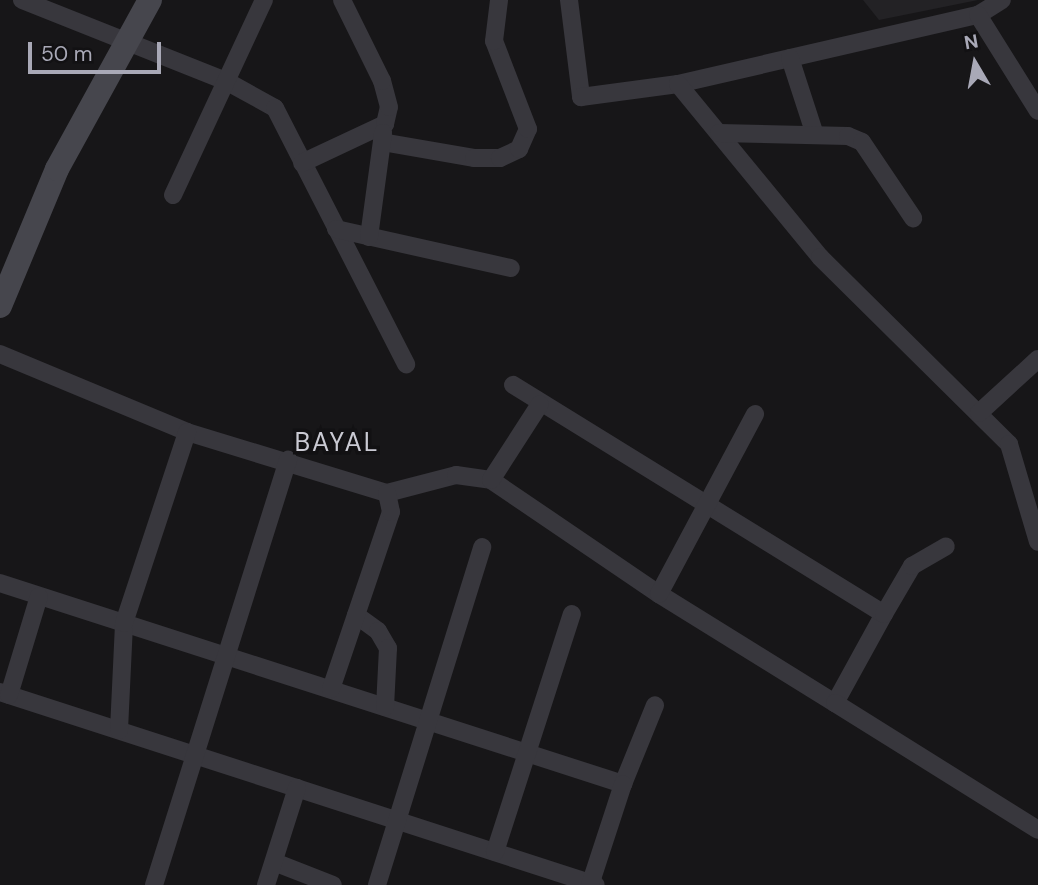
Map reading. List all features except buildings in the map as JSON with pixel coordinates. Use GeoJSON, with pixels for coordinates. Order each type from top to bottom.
{"type":"FeatureCollection","features":[{"type":"Feature","properties":{"kind":"street"},"geometry":{"type":"LineString","coordinates":[[0,306],[57,169],[150,0]]}},
{"type":"Feature","properties":{"kind":"street"},"geometry":{"type":"LineString","coordinates":[[173,195],[264,0]]}},
{"type":"Feature","properties":{"kind":"street"},"geometry":{"type":"LineString","coordinates":[[342,0],[382,81],[389,107],[369,237]]}},
{"type":"Feature","properties":{"kind":"street"},"geometry":{"type":"LineString","coordinates":[[569,0],[581,96],[678,84],[978,15],[1002,0]]}},
{"type":"Feature","properties":{"kind":"street"},"geometry":{"type":"LineString","coordinates":[[24,1],[226,81],[275,108],[406,365]]}},
{"type":"Feature","properties":{"kind":"street"},"geometry":{"type":"LineString","coordinates":[[302,163],[383,133],[474,158],[500,158],[519,149],[528,129],[494,41],[492,3]]}},
{"type":"Feature","properties":{"kind":"street"},"geometry":{"type":"LineString","coordinates":[[978,15],[1038,111]]}},
{"type":"Feature","properties":{"kind":"street"},"geometry":{"type":"LineString","coordinates":[[790,58],[816,135]]}},
{"type":"Feature","properties":{"kind":"street"},"geometry":{"type":"LineString","coordinates":[[678,84],[820,257],[979,413],[1015,455],[1038,542]]}},
{"type":"Feature","properties":{"kind":"street"},"geometry":{"type":"LineString","coordinates":[[719,133],[848,136],[862,142],[913,218]]}},
{"type":"Feature","properties":{"kind":"street"},"geometry":{"type":"LineString","coordinates":[[336,229],[511,268]]}},
{"type":"Feature","properties":{"kind":"street"},"geometry":{"type":"LineString","coordinates":[[0,354],[187,432],[288,460],[387,493],[456,475],[491,480],[659,594],[1038,830]]}},
{"type":"Feature","properties":{"kind":"street"},"geometry":{"type":"LineString","coordinates":[[979,413],[1038,359]]}},
{"type":"Feature","properties":{"kind":"street"},"geometry":{"type":"LineString","coordinates":[[513,385],[884,614]]}},
{"type":"Feature","properties":{"kind":"street"},"geometry":{"type":"LineString","coordinates":[[491,480],[540,404]]}},
{"type":"Feature","properties":{"kind":"street"},"geometry":{"type":"LineString","coordinates":[[659,594],[755,414]]}},
{"type":"Feature","properties":{"kind":"street"},"geometry":{"type":"LineString","coordinates":[[120,730],[124,623],[187,432]]}},
{"type":"Feature","properties":{"kind":"street"},"geometry":{"type":"LineString","coordinates":[[154,885],[288,460]]}},
{"type":"Feature","properties":{"kind":"street"},"geometry":{"type":"LineString","coordinates":[[331,689],[391,512],[387,493]]}},
{"type":"Feature","properties":{"kind":"street"},"geometry":{"type":"LineString","coordinates":[[835,703],[912,566],[947,546]]}},
{"type":"Feature","properties":{"kind":"street"},"geometry":{"type":"LineString","coordinates":[[377,885],[482,547]]}},
{"type":"Feature","properties":{"kind":"street"},"geometry":{"type":"LineString","coordinates":[[0,583],[623,784]]}},
{"type":"Feature","properties":{"kind":"street"},"geometry":{"type":"LineString","coordinates":[[39,596],[5,693],[592,884],[623,784],[655,705]]}},
{"type":"Feature","properties":{"kind":"street"},"geometry":{"type":"LineString","coordinates":[[495,852],[572,614]]}},
{"type":"Feature","properties":{"kind":"street"},"geometry":{"type":"LineString","coordinates":[[356,615],[378,631],[388,648],[385,707]]}},
{"type":"Feature","properties":{"kind":"street"},"geometry":{"type":"LineString","coordinates":[[266,885],[297,788]]}},
{"type":"Feature","properties":{"kind":"street"},"geometry":{"type":"LineString","coordinates":[[274,862],[333,885]]}},
{"type":"Feature","properties":{"kind":"shaded area"},"geometry":{"type":"Polygon","coordinates":[[[863,0],[978,0],[879,20],[863,0]]]}},
{"type":"Feature","properties":{"kind":"district","name":"BAYAL"},"geometry":{"type":"Point","coordinates":[337,443]}}]}
